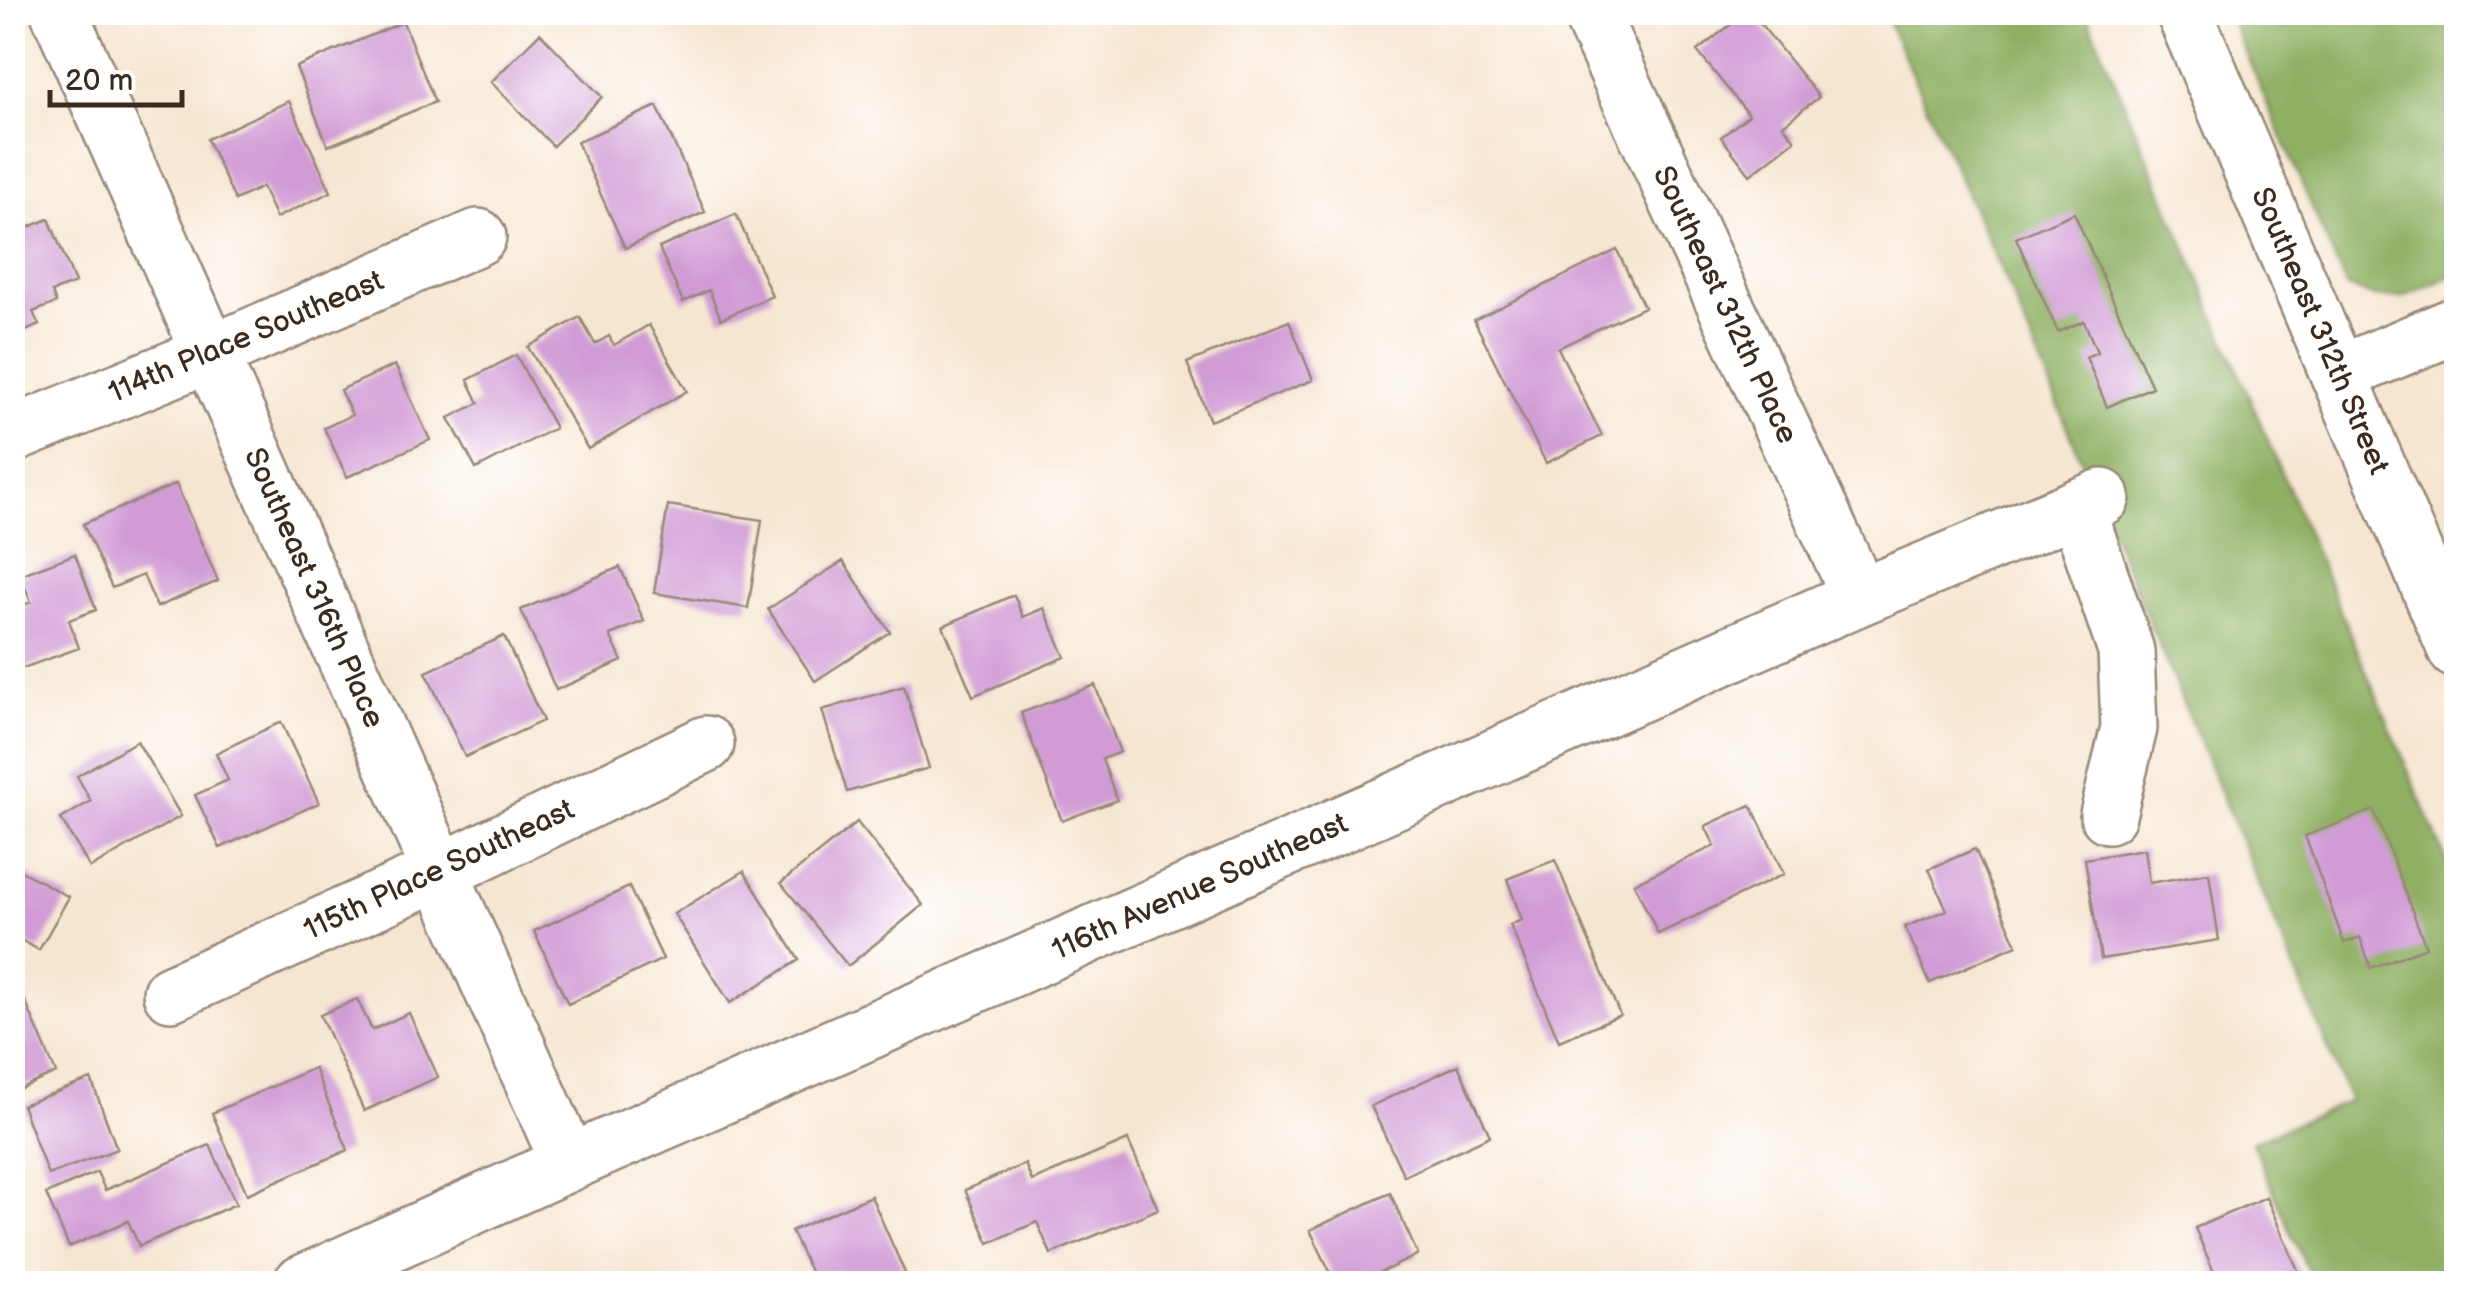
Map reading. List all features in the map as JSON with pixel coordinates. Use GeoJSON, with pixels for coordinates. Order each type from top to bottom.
{"type":"FeatureCollection","features":[{"type":"Feature","properties":{"kind":"street","name":"Southeast 316th Place"},"geometry":{"type":"LineString","coordinates":[[59,12],[569,1164]]}},
{"type":"Feature","properties":{"kind":"street","name":"Southeast 312th Place"},"geometry":{"type":"LineString","coordinates":[[1590,12],[1860,597]]}},
{"type":"Feature","properties":{"kind":"street","name":"Southeast 312th Street"},"geometry":{"type":"LineString","coordinates":[[2184,12],[2456,650]]}},
{"type":"Feature","properties":{"kind":"street","name":"114th Place Southeast"},"geometry":{"type":"LineString","coordinates":[[12,435],[478,237]]}},
{"type":"Feature","properties":{"kind":"street"},"geometry":{"type":"LineString","coordinates":[[2339,374],[2456,325]]}},
{"type":"Feature","properties":{"kind":"street","name":"116th Avenue Southeast"},"geometry":{"type":"LineString","coordinates":[[301,1284],[1860,597],[2090,502],[2126,651],[2129,728],[2108,815]]}},
{"type":"Feature","properties":{"kind":"street","name":"115th Place Southeast"},"geometry":{"type":"LineString","coordinates":[[171,994],[440,872],[706,744]]}},
{"type":"Feature","properties":{"kind":"green space"},"geometry":{"type":"Polygon","coordinates":[[[1884,13],[2086,13],[2456,883],[2456,1283],[2313,1283],[2252,1142],[2350,1101],[2002,271],[1884,13]]]}},
{"type":"Feature","properties":{"kind":"green space"},"geometry":{"type":"Polygon","coordinates":[[[2228,13],[2443,13],[2456,43],[2456,274],[2401,298],[2375,297],[2346,286],[2228,13]]]}},
{"type":"Feature","properties":{"kind":"building"},"geometry":{"type":"Polygon","coordinates":[[[1751,12],[1819,97],[1783,125],[1795,140],[1750,175],[1721,137],[1749,115],[1697,51],[1751,12]]]}},
{"type":"Feature","properties":{"kind":"building"},"geometry":{"type":"Polygon","coordinates":[[[403,22],[435,102],[328,146],[296,67],[403,22]]]}},
{"type":"Feature","properties":{"kind":"building"},"geometry":{"type":"Polygon","coordinates":[[[540,33],[602,97],[553,146],[491,82],[540,33]]]}},
{"type":"Feature","properties":{"kind":"building"},"geometry":{"type":"Polygon","coordinates":[[[289,101],[331,192],[276,218],[262,187],[235,200],[207,139],[289,101]]]}},
{"type":"Feature","properties":{"kind":"building"},"geometry":{"type":"Polygon","coordinates":[[[657,106],[705,212],[625,248],[577,142],[657,106]]]}},
{"type":"Feature","properties":{"kind":"building"},"geometry":{"type":"Polygon","coordinates":[[[2074,213],[2152,387],[2107,407],[2086,357],[2097,352],[2084,321],[2058,332],[2016,238],[2074,213]]]}},
{"type":"Feature","properties":{"kind":"building"},"geometry":{"type":"Polygon","coordinates":[[[12,214],[20,231],[49,219],[75,283],[52,292],[56,303],[33,312],[39,325],[12,337],[12,214]]]}},
{"type":"Feature","properties":{"kind":"building"},"geometry":{"type":"Polygon","coordinates":[[[736,214],[772,296],[721,319],[709,290],[683,302],[659,248],[736,214]]]}},
{"type":"Feature","properties":{"kind":"building"},"geometry":{"type":"Polygon","coordinates":[[[1617,250],[1644,307],[1558,348],[1602,436],[1546,463],[1474,320],[1617,250]]]}},
{"type":"Feature","properties":{"kind":"building"},"geometry":{"type":"Polygon","coordinates":[[[580,317],[595,344],[609,336],[614,345],[649,325],[687,391],[588,449],[528,347],[580,317]]]}},
{"type":"Feature","properties":{"kind":"building"},"geometry":{"type":"Polygon","coordinates":[[[1289,321],[1313,380],[1210,421],[1187,363],[1289,321]]]}},
{"type":"Feature","properties":{"kind":"building"},"geometry":{"type":"Polygon","coordinates":[[[516,355],[555,428],[476,469],[449,418],[479,403],[468,380],[516,355]]]}},
{"type":"Feature","properties":{"kind":"building"},"geometry":{"type":"Polygon","coordinates":[[[395,365],[430,440],[347,477],[324,428],[352,415],[340,390],[395,365]]]}},
{"type":"Feature","properties":{"kind":"building"},"geometry":{"type":"Polygon","coordinates":[[[176,484],[218,581],[157,607],[143,575],[112,588],[83,524],[176,484]]]}},
{"type":"Feature","properties":{"kind":"building"},"geometry":{"type":"Polygon","coordinates":[[[668,505],[762,520],[748,608],[654,593],[668,505]]]}},
{"type":"Feature","properties":{"kind":"building"},"geometry":{"type":"Polygon","coordinates":[[[75,554],[96,610],[69,620],[79,648],[12,672],[12,609],[31,602],[20,575],[75,554]]]}},
{"type":"Feature","properties":{"kind":"building"},"geometry":{"type":"Polygon","coordinates":[[[843,561],[890,632],[815,681],[768,609],[843,561]]]}},
{"type":"Feature","properties":{"kind":"building"},"geometry":{"type":"Polygon","coordinates":[[[620,567],[644,621],[610,635],[622,661],[556,690],[521,610],[620,567]]]}},
{"type":"Feature","properties":{"kind":"building"},"geometry":{"type":"Polygon","coordinates":[[[1014,595],[1023,617],[1044,608],[1065,657],[973,696],[943,626],[1014,595]]]}},
{"type":"Feature","properties":{"kind":"building"},"geometry":{"type":"Polygon","coordinates":[[[504,636],[543,721],[465,757],[426,672],[504,636]]]}},
{"type":"Feature","properties":{"kind":"building"},"geometry":{"type":"Polygon","coordinates":[[[1095,685],[1120,752],[1102,759],[1117,800],[1062,821],[1021,713],[1095,685]]]}},
{"type":"Feature","properties":{"kind":"building"},"geometry":{"type":"Polygon","coordinates":[[[904,686],[929,768],[847,792],[822,710],[904,686]]]}},
{"type":"Feature","properties":{"kind":"building"},"geometry":{"type":"Polygon","coordinates":[[[281,722],[319,803],[220,848],[195,795],[228,780],[216,753],[281,722]]]}},
{"type":"Feature","properties":{"kind":"building"},"geometry":{"type":"Polygon","coordinates":[[[137,741],[181,816],[90,868],[61,819],[91,801],[77,776],[137,741]]]}},
{"type":"Feature","properties":{"kind":"building"},"geometry":{"type":"Polygon","coordinates":[[[1751,805],[1784,874],[1658,934],[1634,883],[1715,846],[1705,826],[1751,805]]]}},
{"type":"Feature","properties":{"kind":"building"},"geometry":{"type":"Polygon","coordinates":[[[2374,810],[2426,947],[2371,968],[2360,937],[2344,943],[2305,836],[2374,810]]]}},
{"type":"Feature","properties":{"kind":"building"},"geometry":{"type":"Polygon","coordinates":[[[857,822],[923,905],[848,966],[781,883],[857,822]]]}},
{"type":"Feature","properties":{"kind":"building"},"geometry":{"type":"Polygon","coordinates":[[[1975,849],[2017,945],[1930,983],[1905,927],[1947,910],[1929,869],[1975,849]]]}},
{"type":"Feature","properties":{"kind":"building"},"geometry":{"type":"Polygon","coordinates":[[[2144,849],[2149,883],[2209,873],[2219,940],[2101,959],[2085,859],[2144,849]]]}},
{"type":"Feature","properties":{"kind":"building"},"geometry":{"type":"Polygon","coordinates":[[[1555,860],[1620,1015],[1559,1041],[1510,925],[1522,920],[1507,879],[1555,860]]]}},
{"type":"Feature","properties":{"kind":"building"},"geometry":{"type":"Polygon","coordinates":[[[12,866],[69,897],[39,950],[12,935],[12,866]]]}},
{"type":"Feature","properties":{"kind":"building"},"geometry":{"type":"Polygon","coordinates":[[[744,871],[799,960],[730,1003],[674,914],[744,871]]]}},
{"type":"Feature","properties":{"kind":"building"},"geometry":{"type":"Polygon","coordinates":[[[629,887],[663,959],[568,1004],[534,931],[629,887]]]}},
{"type":"Feature","properties":{"kind":"building"},"geometry":{"type":"Polygon","coordinates":[[[17,982],[56,1073],[12,1092],[12,984],[17,982]]]}},
{"type":"Feature","properties":{"kind":"building"},"geometry":{"type":"Polygon","coordinates":[[[357,999],[372,1030],[409,1013],[438,1077],[364,1111],[320,1015],[357,999]]]}},
{"type":"Feature","properties":{"kind":"building"},"geometry":{"type":"Polygon","coordinates":[[[1458,1065],[1490,1136],[1404,1176],[1371,1106],[1458,1065]]]}},
{"type":"Feature","properties":{"kind":"building"},"geometry":{"type":"Polygon","coordinates":[[[314,1068],[348,1150],[247,1194],[212,1113],[314,1068]]]}},
{"type":"Feature","properties":{"kind":"building"},"geometry":{"type":"Polygon","coordinates":[[[91,1079],[117,1149],[48,1175],[22,1105],[91,1079]]]}},
{"type":"Feature","properties":{"kind":"building"},"geometry":{"type":"Polygon","coordinates":[[[1128,1140],[1158,1209],[1051,1254],[1037,1222],[989,1243],[965,1190],[1025,1164],[1032,1181],[1128,1140]]]}},
{"type":"Feature","properties":{"kind":"building"},"geometry":{"type":"Polygon","coordinates":[[[210,1145],[236,1204],[139,1246],[128,1221],[69,1247],[46,1194],[97,1172],[105,1190],[210,1145]]]}},
{"type":"Feature","properties":{"kind":"building"},"geometry":{"type":"Polygon","coordinates":[[[1390,1193],[1418,1255],[1356,1284],[1336,1284],[1310,1230],[1390,1193]]]}},
{"type":"Feature","properties":{"kind":"building"},"geometry":{"type":"Polygon","coordinates":[[[871,1196],[905,1273],[881,1284],[816,1284],[791,1231],[871,1196]]]}},
{"type":"Feature","properties":{"kind":"building"},"geometry":{"type":"Polygon","coordinates":[[[2266,1197],[2304,1284],[2219,1284],[2195,1228],[2266,1197]]]}}]}
